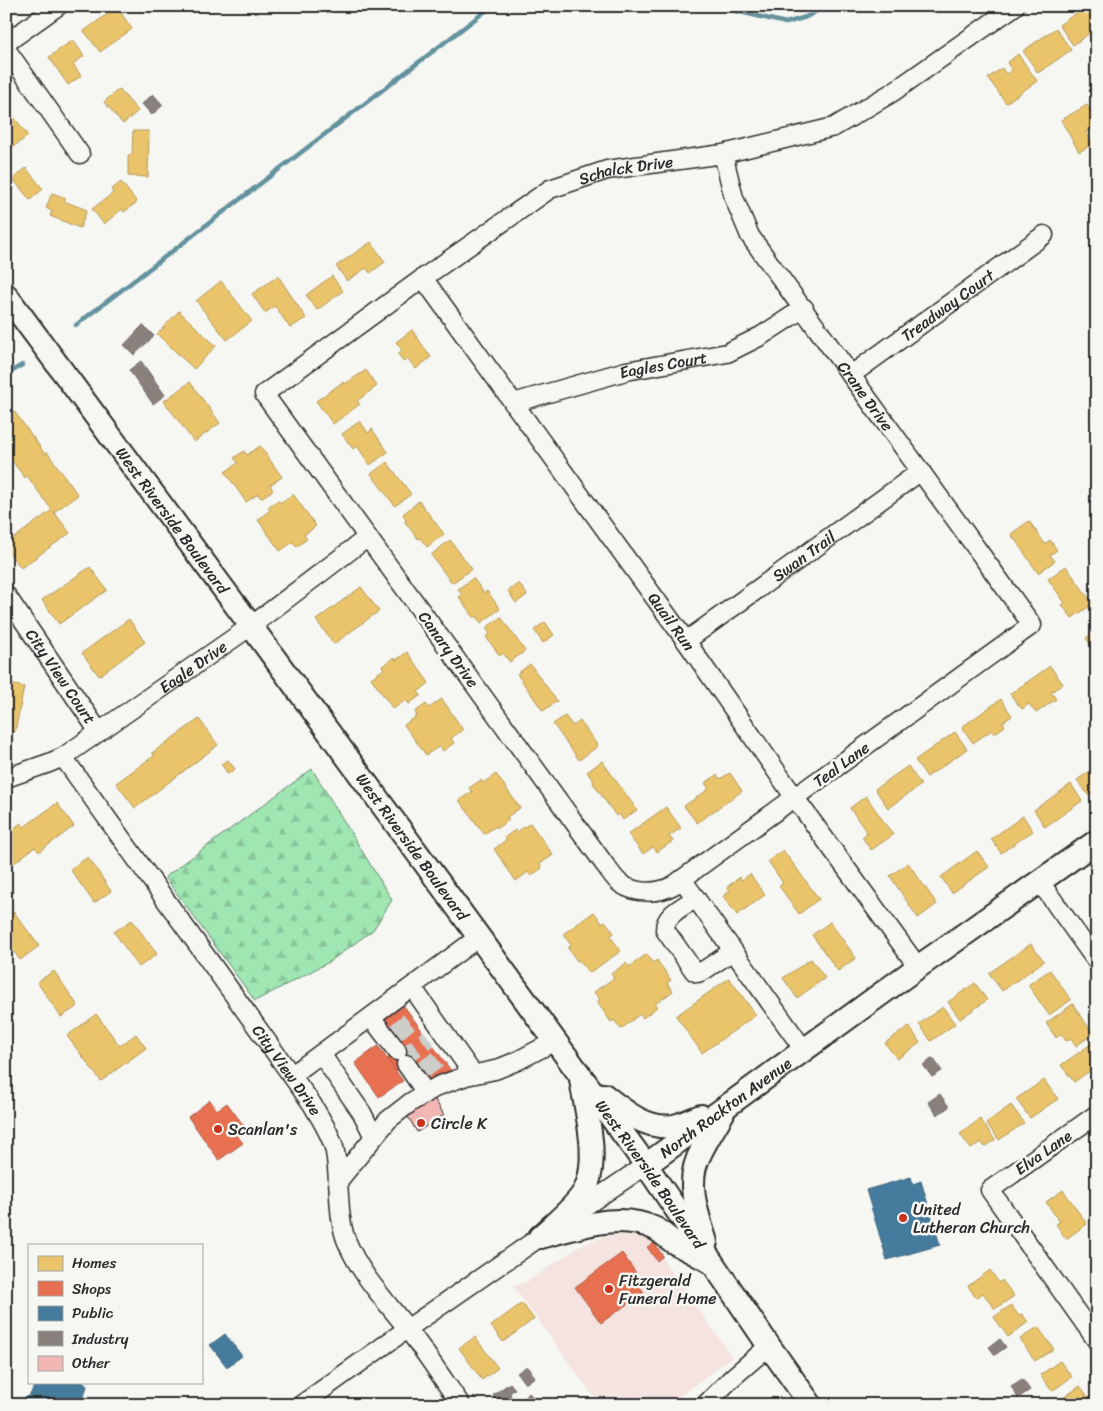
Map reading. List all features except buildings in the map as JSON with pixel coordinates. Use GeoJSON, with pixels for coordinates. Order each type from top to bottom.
{"type":"FeatureCollection","features":[{"type":"Feature","properties":{"kind":"main road","name":"West Riverside Boulevard"},"geometry":{"type":"LineString","coordinates":[[6,295],[646,1165],[811,1405]]}},
{"type":"Feature","properties":{"kind":"main road","name":"North Rockton Avenue"},"geometry":{"type":"LineString","coordinates":[[646,1165],[918,967],[1097,841]]}},
{"type":"Feature","properties":{"kind":"main road"},"geometry":{"type":"LineString","coordinates":[[581,1076],[618,1106],[639,1120],[658,1127],[676,1126],[727,1106]]}},
{"type":"Feature","properties":{"kind":"main road"},"geometry":{"type":"LineString","coordinates":[[540,1237],[578,1200],[585,1189],[591,1170],[592,1149],[581,1076]]}},
{"type":"Feature","properties":{"kind":"main road"},"geometry":{"type":"LineString","coordinates":[[712,1262],[695,1205],[693,1182],[697,1159],[727,1106]]}},
{"type":"Feature","properties":{"kind":"main road"},"geometry":{"type":"LineString","coordinates":[[540,1237],[604,1221],[623,1221],[642,1224],[657,1230],[675,1243],[712,1262]]}},
{"type":"Feature","properties":{"kind":"street"},"geometry":{"type":"LineString","coordinates":[[6,43],[58,6]]}},
{"type":"Feature","properties":{"kind":"street","name":"Schalck Drive"},"geometry":{"type":"LineString","coordinates":[[264,394],[423,278],[550,189],[607,170],[724,154],[834,127],[893,92],[1015,6]]}},
{"type":"Feature","properties":{"kind":"street"},"geometry":{"type":"LineString","coordinates":[[6,49],[80,154]]}},
{"type":"Feature","properties":{"kind":"street","name":"Crane Drive"},"geometry":{"type":"LineString","coordinates":[[724,154],[734,198],[750,236],[1032,625]]}},
{"type":"Feature","properties":{"kind":"street","name":"Treadway Court"},"geometry":{"type":"LineString","coordinates":[[851,375],[1044,235]]}},
{"type":"Feature","properties":{"kind":"street","name":"Quail Run"},"geometry":{"type":"LineString","coordinates":[[423,278],[686,641],[795,798],[918,967]]}},
{"type":"Feature","properties":{"kind":"street","name":"Eagles Court"},"geometry":{"type":"LineString","coordinates":[[514,402],[626,371],[728,353],[761,336],[804,308]]}},
{"type":"Feature","properties":{"kind":"street","name":"Canary Drive"},"geometry":{"type":"LineString","coordinates":[[264,394],[608,870],[621,884],[644,891]]}},
{"type":"Feature","properties":{"kind":"street","name":"Swan Trail"},"geometry":{"type":"LineString","coordinates":[[686,641],[921,471]]}},
{"type":"Feature","properties":{"kind":"street","name":"Eagle Drive"},"geometry":{"type":"LineString","coordinates":[[6,778],[62,757],[251,626],[368,537]]}},
{"type":"Feature","properties":{"kind":"street","name":"City View Court"},"geometry":{"type":"LineString","coordinates":[[6,595],[99,732]]}},
{"type":"Feature","properties":{"kind":"street","name":"Teal Lane"},"geometry":{"type":"LineString","coordinates":[[644,891],[664,890],[682,879],[1032,625]]}},
{"type":"Feature","properties":{"kind":"street","name":"City View Drive"},"geometry":{"type":"LineString","coordinates":[[62,757],[312,1104],[326,1128],[335,1149],[341,1216],[346,1240],[359,1266],[407,1328],[461,1405]]}},
{"type":"Feature","properties":{"kind":"street"},"geometry":{"type":"LineString","coordinates":[[682,879],[804,1050]]}},
{"type":"Feature","properties":{"kind":"street"},"geometry":{"type":"LineString","coordinates":[[1040,882],[1097,962]]}},
{"type":"Feature","properties":{"kind":"street"},"geometry":{"type":"LineString","coordinates":[[696,898],[668,918],[664,924],[664,930],[694,971],[698,973],[703,972],[733,951]]}},
{"type":"Feature","properties":{"kind":"street"},"geometry":{"type":"LineString","coordinates":[[292,1076],[479,937]]}},
{"type":"Feature","properties":{"kind":"street"},"geometry":{"type":"LineString","coordinates":[[412,987],[420,1013],[448,1052],[474,1074]]}},
{"type":"Feature","properties":{"kind":"street"},"geometry":{"type":"LineString","coordinates":[[371,1017],[404,1055],[426,1093]]}},
{"type":"Feature","properties":{"kind":"street"},"geometry":{"type":"LineString","coordinates":[[339,1180],[388,1120],[411,1102],[438,1086],[474,1074],[495,1070],[555,1041]]}},
{"type":"Feature","properties":{"kind":"street"},"geometry":{"type":"LineString","coordinates":[[321,1054],[362,1113],[374,1137]]}},
{"type":"Feature","properties":{"kind":"street","name":"Elva Lane"},"geometry":{"type":"LineString","coordinates":[[1097,1114],[990,1190],[1097,1341]]}},
{"type":"Feature","properties":{"kind":"street","name":"North Rockton Avenue"},"geometry":{"type":"LineString","coordinates":[[301,1405],[407,1328],[646,1165]]}},
{"type":"Feature","properties":{"kind":"street"},"geometry":{"type":"LineString","coordinates":[[705,1405],[733,1377],[769,1346]]}},
{"type":"Feature","properties":{"kind":"shaded area"},"geometry":{"type":"Polygon","coordinates":[[[621,1234],[648,1238],[732,1357],[668,1405],[600,1405],[513,1286],[527,1282],[580,1246],[603,1237],[621,1234]]]}},
{"type":"Feature","properties":{"kind":"green space"},"geometry":{"type":"Polygon","coordinates":[[[312,769],[392,900],[373,930],[329,962],[255,1001],[165,877],[312,769]]]}},
{"type":"Feature","properties":{"kind":"waterway"},"geometry":{"type":"LineString","coordinates":[[76,325],[492,6]]}},
{"type":"Feature","properties":{"kind":"waterway"},"geometry":{"type":"LineString","coordinates":[[716,6],[786,23],[806,17],[826,6]]}},
{"type":"Feature","properties":{"kind":"waterway"},"geometry":{"type":"LineString","coordinates":[[6,375],[22,365]]}},
{"type":"Feature","properties":{"kind":"tunnel"},"geometry":{"type":"LineString","coordinates":[[395,1033],[413,1018]]}},
{"type":"Feature","properties":{"kind":"tunnel"},"geometry":{"type":"LineString","coordinates":[[402,1058],[429,1038]]}},
{"type":"Feature","properties":{"kind":"tunnel"},"geometry":{"type":"LineString","coordinates":[[423,1070],[441,1057]]}},
{"type":"Feature","properties":{"kind":"place","name":"Circle K"},"geometry":{"type":"Point","coordinates":[421,1123]}},
{"type":"Feature","properties":{"kind":"place","name":"Scanlan's"},"geometry":{"type":"Point","coordinates":[218,1129]}},
{"type":"Feature","properties":{"kind":"place","name":"United Lutheran Church"},"geometry":{"type":"Point","coordinates":[903,1218]}},
{"type":"Feature","properties":{"kind":"place","name":"Fitzgerald Funeral Home"},"geometry":{"type":"Point","coordinates":[609,1289]}}]}
